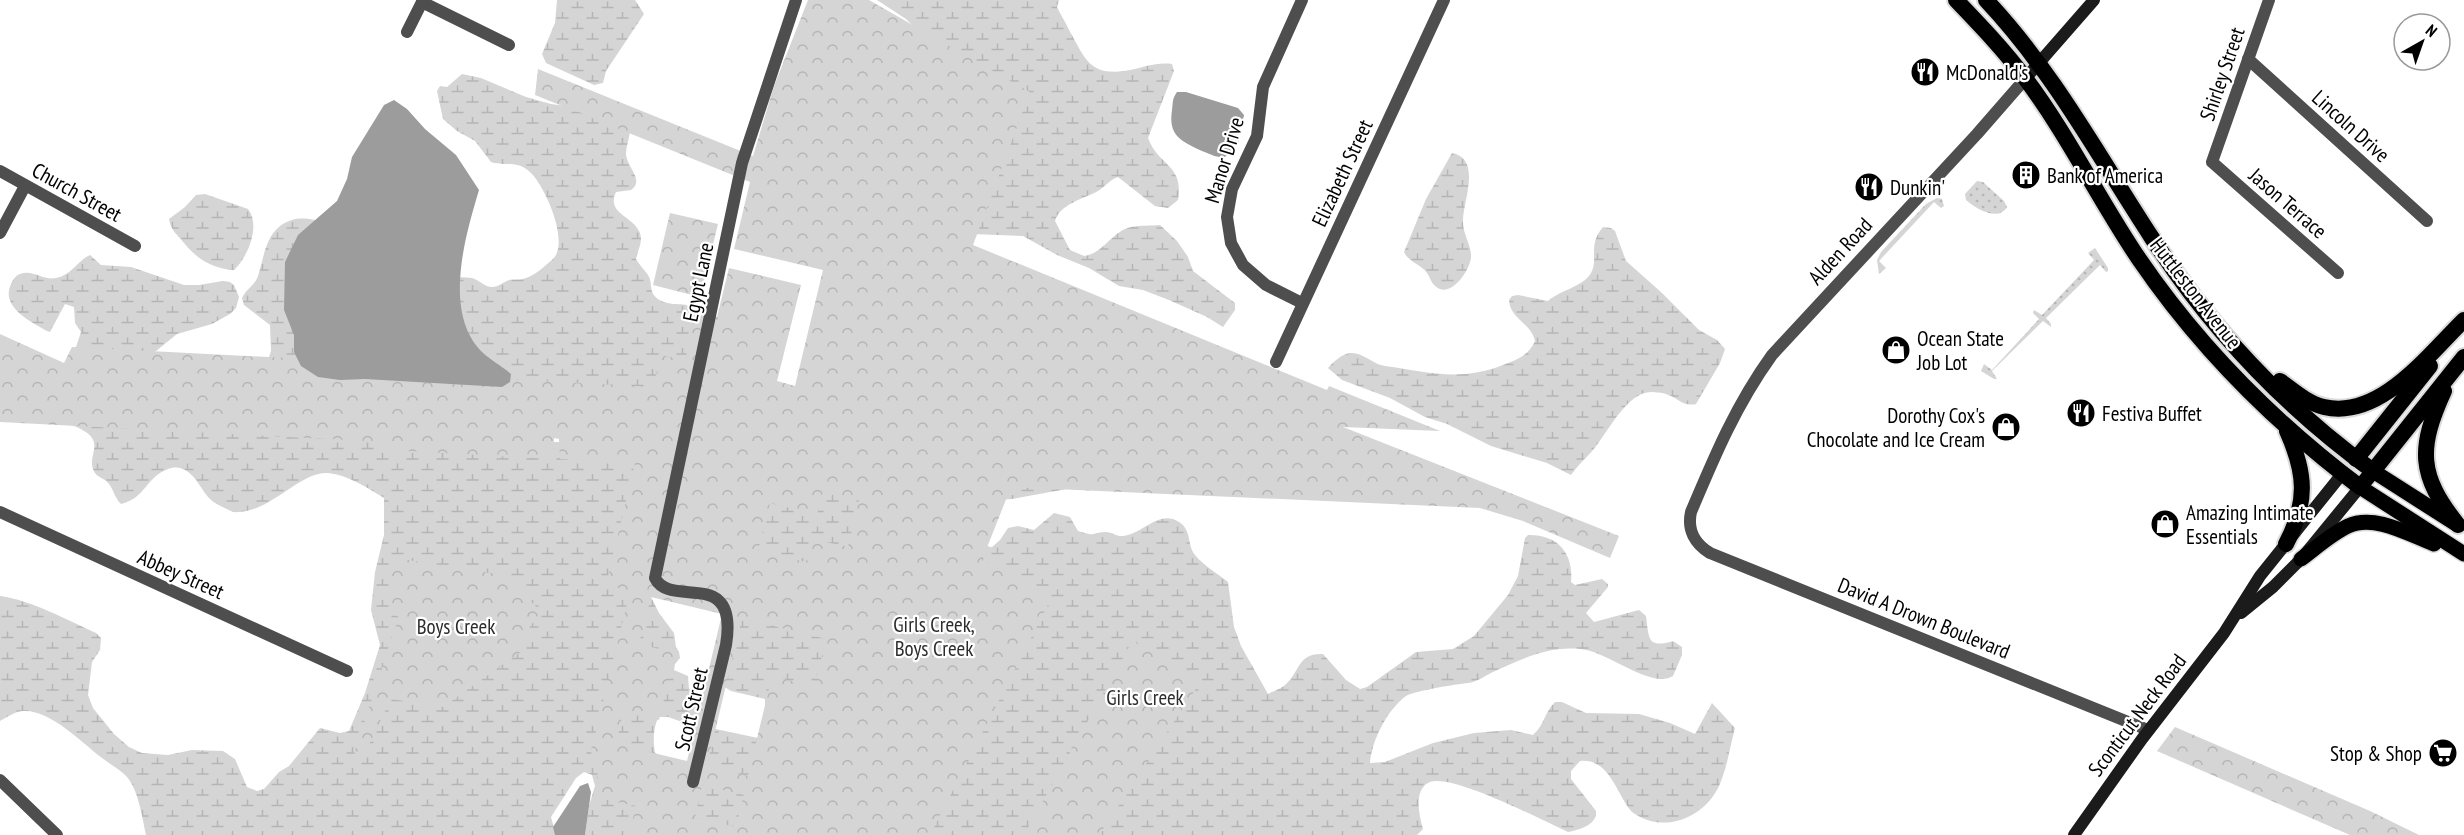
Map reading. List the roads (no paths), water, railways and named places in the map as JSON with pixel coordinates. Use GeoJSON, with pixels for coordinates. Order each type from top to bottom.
{"type":"FeatureCollection","features":[{"type":"Feature","properties":{"kind":"highway","name":"Huttleston Avenue"},"geometry":{"type":"LineString","coordinates":[[1956,0],[1989,34],[2025,79],[2129,244],[2161,290],[2210,351],[2284,424],[2360,488]]}},
{"type":"Feature","properties":{"kind":"highway","name":"Huttleston Avenue"},"geometry":{"type":"LineString","coordinates":[[1986,0],[2040,62],[2153,240],[2224,336],[2291,405],[2373,471]]}},
{"type":"Feature","properties":{"kind":"highway"},"geometry":{"type":"LineString","coordinates":[[2224,336],[2304,399],[2323,406],[2345,408],[2371,402],[2386,393],[2404,379],[2464,320]]}},
{"type":"Feature","properties":{"kind":"highway"},"geometry":{"type":"LineString","coordinates":[[2356,459],[2464,320]]}},
{"type":"Feature","properties":{"kind":"highway"},"geometry":{"type":"LineString","coordinates":[[2373,471],[2459,363]]}},
{"type":"Feature","properties":{"kind":"highway"},"geometry":{"type":"LineString","coordinates":[[2459,363],[2429,427],[2426,460],[2438,498],[2461,527]]}},
{"type":"Feature","properties":{"kind":"highway"},"geometry":{"type":"LineString","coordinates":[[2284,424],[2298,456],[2303,478],[2299,512],[2286,544]]}},
{"type":"Feature","properties":{"kind":"main road","name":"Alden Road"},"geometry":{"type":"LineString","coordinates":[[2025,79],[2094,0]]}},
{"type":"Feature","properties":{"kind":"main road"},"geometry":{"type":"LineString","coordinates":[[2342,474],[2356,459]]}},
{"type":"Feature","properties":{"kind":"main road"},"geometry":{"type":"LineString","coordinates":[[2360,488],[2373,471]]}},
{"type":"Feature","properties":{"kind":"main road","name":"Huttleston Avenue"},"geometry":{"type":"LineString","coordinates":[[2373,471],[2461,527]]}},
{"type":"Feature","properties":{"kind":"main road","name":"Sconticut Neck Road"},"geometry":{"type":"LineString","coordinates":[[2074,835],[2148,730],[2233,620],[2260,576],[2342,474]]}},
{"type":"Feature","properties":{"kind":"main road","name":"Huttleston Avenue"},"geometry":{"type":"LineString","coordinates":[[2360,488],[2464,554]]}},
{"type":"Feature","properties":{"kind":"main road","name":"Sconticut Neck Road"},"geometry":{"type":"LineString","coordinates":[[2233,620],[2273,587],[2301,559],[2360,488]]}},
{"type":"Feature","properties":{"kind":"main road"},"geometry":{"type":"LineString","coordinates":[[2301,559],[2339,531],[2362,523],[2391,527],[2464,554]]}},
{"type":"Feature","properties":{"kind":"street","name":"Egypt Lane"},"geometry":{"type":"LineString","coordinates":[[655,578],[743,160],[796,0]]}},
{"type":"Feature","properties":{"kind":"street","name":"Manor Drive"},"geometry":{"type":"LineString","coordinates":[[1302,0],[1263,87],[1257,136],[1232,189],[1227,217],[1231,243],[1243,265],[1266,285],[1302,303]]}},
{"type":"Feature","properties":{"kind":"street","name":"Elizabeth Street"},"geometry":{"type":"LineString","coordinates":[[1276,362],[1444,0]]}},
{"type":"Feature","properties":{"kind":"street","name":"Shirley Street"},"geometry":{"type":"LineString","coordinates":[[2212,162],[2269,0]]}},
{"type":"Feature","properties":{"kind":"street"},"geometry":{"type":"LineString","coordinates":[[407,32],[423,1],[509,45]]}},
{"type":"Feature","properties":{"kind":"street","name":"Lincoln Drive"},"geometry":{"type":"LineString","coordinates":[[2248,59],[2427,221]]}},
{"type":"Feature","properties":{"kind":"street","name":"Alden Road"},"geometry":{"type":"LineString","coordinates":[[1692,532],[1691,512],[1723,437],[1741,402],[1772,355],[2025,79]]}},
{"type":"Feature","properties":{"kind":"street","name":"Jason Terrace"},"geometry":{"type":"LineString","coordinates":[[2212,162],[2338,273]]}},
{"type":"Feature","properties":{"kind":"street","name":"Church Street"},"geometry":{"type":"LineString","coordinates":[[0,171],[135,246]]}},
{"type":"Feature","properties":{"kind":"street"},"geometry":{"type":"LineString","coordinates":[[0,233],[25,186]]}},
{"type":"Feature","properties":{"kind":"street","name":"Abbey Street"},"geometry":{"type":"LineString","coordinates":[[0,512],[347,671]]}},
{"type":"Feature","properties":{"kind":"street","name":"David A Drown Boulevard"},"geometry":{"type":"LineString","coordinates":[[1692,532],[1696,542],[1710,553],[2148,730]]}},
{"type":"Feature","properties":{"kind":"street","name":"Scott Street"},"geometry":{"type":"LineString","coordinates":[[655,578],[663,587],[711,597],[722,604],[728,614],[726,645],[693,782]]}},
{"type":"Feature","properties":{"kind":"street"},"geometry":{"type":"LineString","coordinates":[[0,780],[57,835]]}},
{"type":"Feature","properties":{"kind":"place","name":"McDonald's"},"geometry":{"type":"Point","coordinates":[1925,72]}},
{"type":"Feature","properties":{"kind":"place","name":"Bank of America"},"geometry":{"type":"Point","coordinates":[2026,175]}},
{"type":"Feature","properties":{"kind":"place","name":"Dunkin'"},"geometry":{"type":"Point","coordinates":[1869,187]}},
{"type":"Feature","properties":{"kind":"place","name":"Ocean State Job Lot"},"geometry":{"type":"Point","coordinates":[1896,350]}},
{"type":"Feature","properties":{"kind":"place","name":"Festiva Buffet"},"geometry":{"type":"Point","coordinates":[2081,413]}},
{"type":"Feature","properties":{"kind":"place","name":"Dorothy Cox's Chocolate and Ice Cream"},"geometry":{"type":"Point","coordinates":[2006,427]}},
{"type":"Feature","properties":{"kind":"place","name":"Amazing Intimate Essentials"},"geometry":{"type":"Point","coordinates":[2165,524]}},
{"type":"Feature","properties":{"kind":"place","name":"Stop & Shop"},"geometry":{"type":"Point","coordinates":[2443,753]}},
{"type":"Feature","properties":{"kind":"park label","name":"Boys Creek"},"geometry":{"type":"Point","coordinates":[456,626]}},
{"type":"Feature","properties":{"kind":"park label","name":"Girls Creek, Boys Creek"},"geometry":{"type":"Point","coordinates":[934,636]}},
{"type":"Feature","properties":{"kind":"park label","name":"Girls Creek"},"geometry":{"type":"Point","coordinates":[1145,697]}}]}
